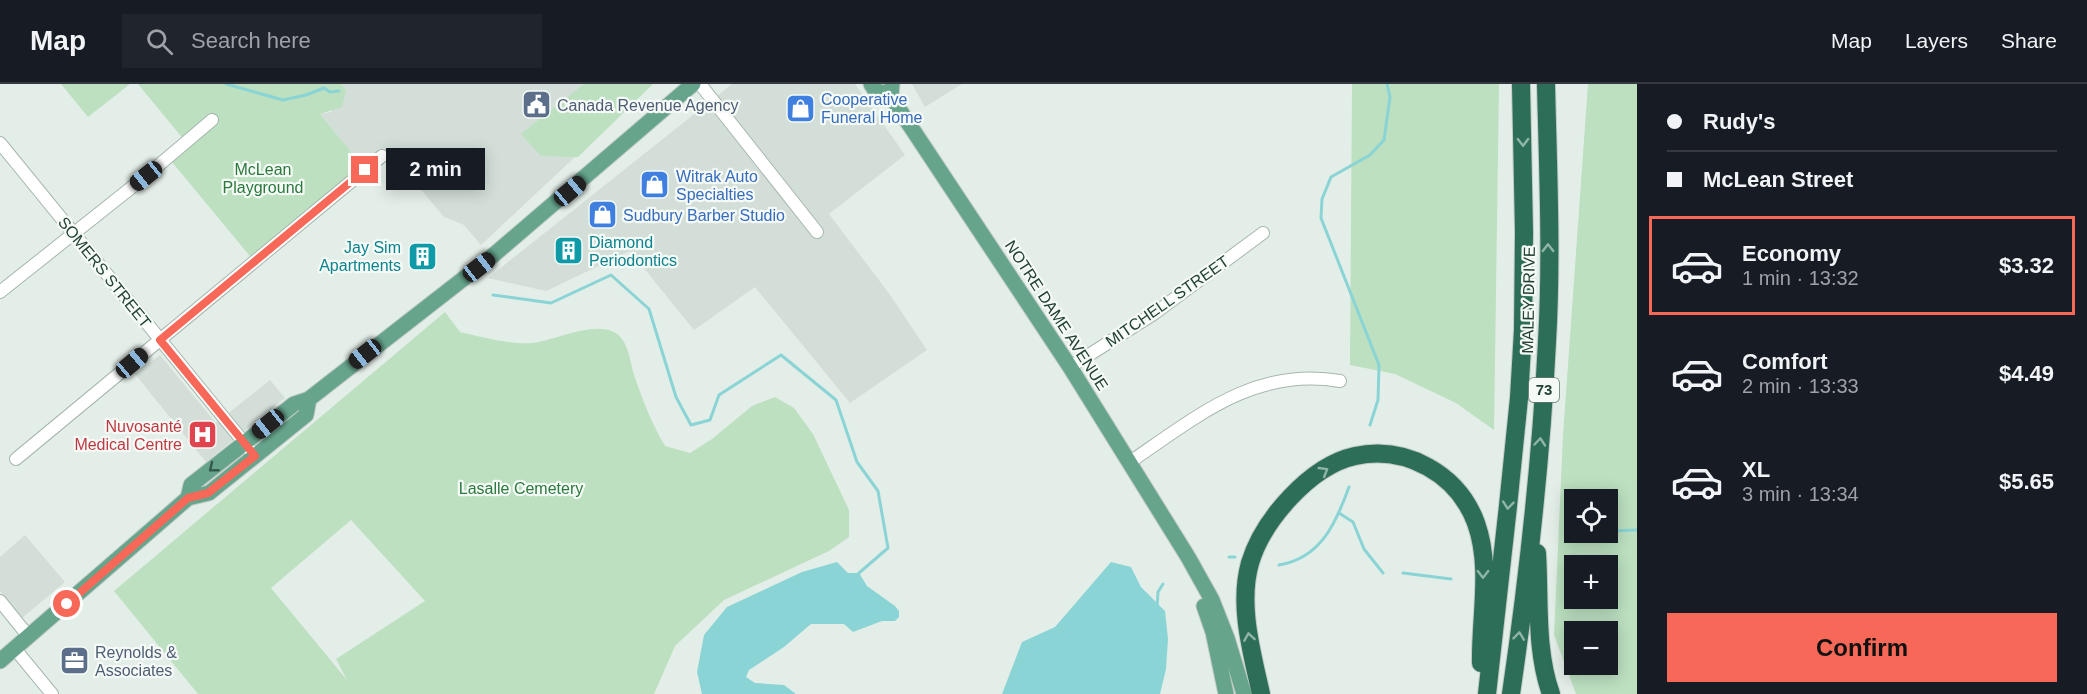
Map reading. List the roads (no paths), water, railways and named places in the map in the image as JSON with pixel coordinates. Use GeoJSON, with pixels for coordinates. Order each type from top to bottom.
{"type":"FeatureCollection","features":[{"type":"Feature","properties":{"kind":"highway","name":"MALEY DRIVE"},"geometry":{"type":"LineString","coordinates":[[1487,694],[1508,506],[1521,353],[1524,232],[1521,84]]}},
{"type":"Feature","properties":{"kind":"highway","name":"MALEY DRIVE"},"geometry":{"type":"LineString","coordinates":[[1511,694],[1534,506],[1543,406],[1549,296],[1546,84]]}},
{"type":"Feature","properties":{"kind":"highway"},"geometry":{"type":"LineString","coordinates":[[1261,694],[1246,616],[1246,589],[1250,564],[1260,538],[1274,516],[1295,492],[1319,473],[1354,456],[1375,454],[1397,455],[1426,465],[1452,484],[1462,496],[1476,524],[1484,568],[1481,694]]}},
{"type":"Feature","properties":{"kind":"highway"},"geometry":{"type":"LineString","coordinates":[[1534,506],[1539,627],[1542,658],[1551,694]]}},
{"type":"Feature","properties":{"kind":"main road"},"geometry":{"type":"LineString","coordinates":[[188,498],[191,485],[294,404],[309,399],[490,258],[693,84]]}},
{"type":"Feature","properties":{"kind":"main road","name":"NOTRE DAME AVENUE"},"geometry":{"type":"LineString","coordinates":[[871,84],[874,90],[892,90],[1130,462],[1212,600],[1227,638],[1244,694]]}},
{"type":"Feature","properties":{"kind":"main road"},"geometry":{"type":"LineString","coordinates":[[0,661],[188,498],[208,493],[306,415],[309,399]]}},
{"type":"Feature","properties":{"kind":"main road","name":"NOTRE DAME AVENUE"},"geometry":{"type":"LineString","coordinates":[[1188,557],[1213,632],[1226,694]]}},
{"type":"Feature","properties":{"kind":"street"},"geometry":{"type":"LineString","coordinates":[[700,84],[817,232]]}},
{"type":"Feature","properties":{"kind":"street"},"geometry":{"type":"LineString","coordinates":[[0,292],[212,120]]}},
{"type":"Feature","properties":{"kind":"street","name":"SOMERS STREET"},"geometry":{"type":"LineString","coordinates":[[0,143],[255,456]]}},
{"type":"Feature","properties":{"kind":"street"},"geometry":{"type":"LineString","coordinates":[[16,459],[382,156]]}},
{"type":"Feature","properties":{"kind":"street","name":"MITCHELL STREET"},"geometry":{"type":"LineString","coordinates":[[1070,367],[1155,313],[1263,233]]}},
{"type":"Feature","properties":{"kind":"street"},"geometry":{"type":"LineString","coordinates":[[1130,462],[1204,411],[1235,395],[1270,382],[1288,379],[1325,378],[1340,381]]}},
{"type":"Feature","properties":{"kind":"street"},"geometry":{"type":"LineString","coordinates":[[0,601],[29,637]]}},
{"type":"Feature","properties":{"kind":"street"},"geometry":{"type":"LineString","coordinates":[[15,649],[52,694]]}},
{"type":"Feature","properties":{"kind":"water"},"geometry":{"type":"Polygon","coordinates":[[[837,562],[848,573],[859,573],[867,586],[895,606],[899,611],[899,617],[895,621],[882,621],[853,632],[844,624],[811,624],[784,647],[749,670],[746,677],[755,683],[784,685],[796,694],[702,694],[697,672],[704,635],[727,607],[802,572],[837,562]]]}},
{"type":"Feature","properties":{"kind":"water"},"geometry":{"type":"Polygon","coordinates":[[[1111,562],[1131,567],[1141,587],[1165,611],[1168,639],[1166,669],[1160,694],[1002,694],[1022,642],[1055,627],[1111,562]]]}},
{"type":"Feature","properties":{"kind":"waterway"},"geometry":{"type":"LineString","coordinates":[[226,84],[283,100],[324,88],[330,92],[339,91]]}},
{"type":"Feature","properties":{"kind":"waterway"},"geometry":{"type":"LineString","coordinates":[[1370,425],[1378,400],[1379,365],[1321,218],[1322,199],[1331,177],[1370,155],[1384,140],[1390,97],[1387,84]]}},
{"type":"Feature","properties":{"kind":"waterway"},"geometry":{"type":"LineString","coordinates":[[493,295],[551,303],[611,275],[649,309],[676,397],[691,425],[710,420],[719,395],[781,355],[836,400],[857,462],[878,491],[888,548],[859,573]]}},
{"type":"Feature","properties":{"kind":"waterway"},"geometry":{"type":"LineString","coordinates":[[1279,565],[1306,555],[1325,537],[1349,487]]}},
{"type":"Feature","properties":{"kind":"waterway"},"geometry":{"type":"LineString","coordinates":[[1339,513],[1353,522],[1364,549],[1383,573]]}},
{"type":"Feature","properties":{"kind":"waterway"},"geometry":{"type":"LineString","coordinates":[[1618,531],[1637,530]]}},
{"type":"Feature","properties":{"kind":"waterway"},"geometry":{"type":"LineString","coordinates":[[1229,557],[1235,557]]}},
{"type":"Feature","properties":{"kind":"waterway"},"geometry":{"type":"LineString","coordinates":[[1403,573],[1451,579]]}},
{"type":"Feature","properties":{"kind":"waterway"},"geometry":{"type":"LineString","coordinates":[[1157,608],[1158,592],[1163,584]]}},
{"type":"Feature","properties":{"kind":"place","name":"Canada Revenue Agency"},"geometry":{"type":"Point","coordinates":[536,105]}},
{"type":"Feature","properties":{"kind":"place","name":"Cooperative Funeral Home"},"geometry":{"type":"Point","coordinates":[800,108]}},
{"type":"Feature","properties":{"kind":"place","name":"Witrak Auto Specialties"},"geometry":{"type":"Point","coordinates":[655,185]}},
{"type":"Feature","properties":{"kind":"place","name":"Sudbury Barber Studio"},"geometry":{"type":"Point","coordinates":[602,215]}},
{"type":"Feature","properties":{"kind":"place","name":"Diamond Periodontics"},"geometry":{"type":"Point","coordinates":[568,251]}},
{"type":"Feature","properties":{"kind":"place","name":"Jay Sim Apartments"},"geometry":{"type":"Point","coordinates":[422,256]}},
{"type":"Feature","properties":{"kind":"place","name":"Nuvosanté Medical Centre"},"geometry":{"type":"Point","coordinates":[203,435]}},
{"type":"Feature","properties":{"kind":"place","name":"Reynolds & Associates"},"geometry":{"type":"Point","coordinates":[74,661]}},
{"type":"Feature","properties":{"kind":"park label","name":"McLean Playground"},"geometry":{"type":"Point","coordinates":[263,178]}},
{"type":"Feature","properties":{"kind":"park label","name":"Lasalle Cemetery"},"geometry":{"type":"Point","coordinates":[521,488]}}]}
